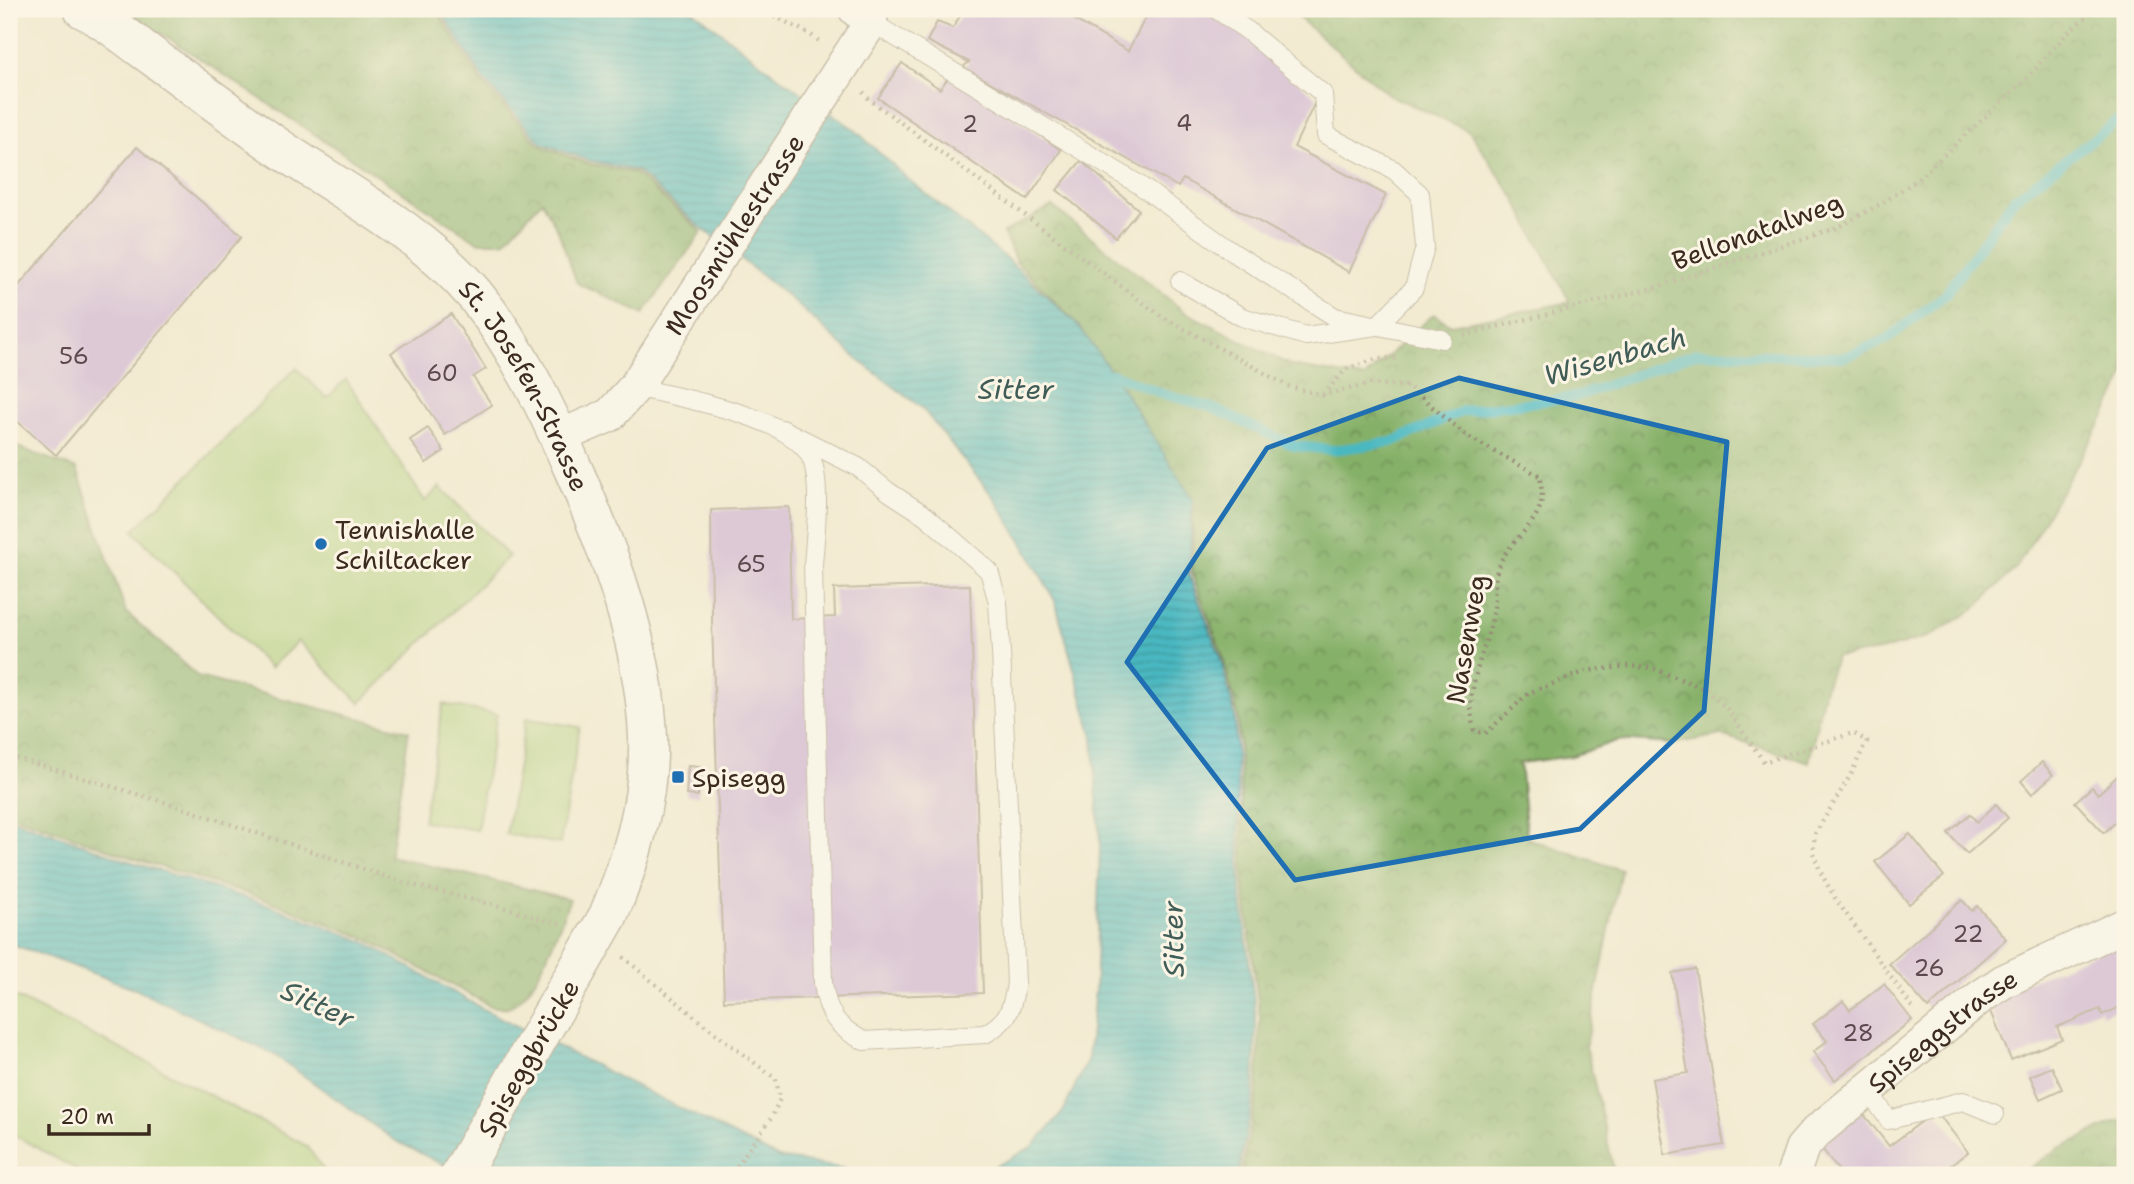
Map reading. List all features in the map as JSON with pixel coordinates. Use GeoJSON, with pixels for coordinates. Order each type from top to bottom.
{"type":"FeatureCollection","features":[{"type":"Feature","properties":{"kind":"street","name":"St. Josefen-Strasse"},"geometry":{"type":"LineString","coordinates":[[83,9],[263,137],[407,233],[445,264],[474,294],[503,332],[535,387],[596,524],[629,622],[644,680],[648,740],[641,813],[626,875],[594,944]]}},
{"type":"Feature","properties":{"kind":"street","name":"Moosmühlestrasse"},"geometry":{"type":"LineString","coordinates":[[559,437],[610,415],[635,387],[839,72],[870,13]]}},
{"type":"Feature","properties":{"kind":"street","name":"Spiseggstrasse"},"geometry":{"type":"LineString","coordinates":[[1793,1175],[1802,1148],[1816,1132],[1931,1035],[2004,981],[2125,925]]}},
{"type":"Feature","properties":{"kind":"street","name":"Spiseggbrücke"},"geometry":{"type":"LineString","coordinates":[[460,1175],[594,944]]}},
{"type":"Feature","properties":{"kind":"lane"},"geometry":{"type":"LineString","coordinates":[[1180,281],[1242,317],[1306,336],[1377,326],[1414,288],[1425,247],[1420,194],[1394,170],[1326,135],[1323,94],[1248,31],[1216,9]]}},
{"type":"Feature","properties":{"kind":"lane"},"geometry":{"type":"LineString","coordinates":[[870,13],[1138,184],[1234,253],[1335,317],[1442,340]]}},
{"type":"Feature","properties":{"kind":"lane"},"geometry":{"type":"LineString","coordinates":[[635,387],[759,419],[782,429],[858,467],[889,492],[926,516],[989,571],[999,614],[1016,983],[1012,1008],[1000,1025],[985,1034],[864,1041],[848,1033],[836,1022],[826,1003],[822,983],[813,565],[815,479],[813,462],[805,448],[782,429]]}},
{"type":"Feature","properties":{"kind":"lane"},"geometry":{"type":"LineString","coordinates":[[1867,1089],[1889,1120],[1963,1101],[1995,1114]]}},
{"type":"Feature","properties":{"kind":"path"},"geometry":{"type":"LineString","coordinates":[[762,9],[809,34],[831,51],[839,72],[869,99],[1161,316],[1290,387],[1323,396],[1346,369],[1376,359],[1399,358]]}},
{"type":"Feature","properties":{"kind":"path","name":"Bellonatalweg"},"geometry":{"type":"LineString","coordinates":[[1442,340],[1656,287],[1838,227],[1917,180],[2026,79],[2070,30],[2097,9]]}},
{"type":"Feature","properties":{"kind":"path"},"geometry":{"type":"LineString","coordinates":[[1464,339],[1471,333]]}},
{"type":"Feature","properties":{"kind":"path","name":"Nasenweg"},"geometry":{"type":"LineString","coordinates":[[1323,396],[1370,384],[1408,386],[1468,437],[1540,476],[1542,503],[1497,570],[1494,608],[1470,694],[1470,715],[1474,730],[1485,734],[1529,693],[1586,671],[1629,666],[1652,668],[1706,689],[1727,709],[1764,762],[1853,733],[1867,741],[1850,776],[1815,834],[1813,853],[1835,898],[1931,1035]]}},
{"type":"Feature","properties":{"kind":"path"},"geometry":{"type":"LineString","coordinates":[[9,756],[174,805],[405,883],[495,905],[594,944],[776,1079],[780,1099],[772,1117],[730,1175]]}},
{"type":"Feature","properties":{"kind":"highlighted area"},"geometry":{"type":"Polygon","coordinates":[[[1459,378],[1727,442],[1704,711],[1580,829],[1295,880],[1127,662],[1267,448],[1459,378]]]}},
{"type":"Feature","properties":{"kind":"green space"},"geometry":{"type":"Polygon","coordinates":[[[124,9],[432,9],[440,15],[481,81],[539,145],[586,163],[635,173],[702,232],[643,314],[577,283],[558,231],[542,201],[504,242],[478,242],[124,9]]]}},
{"type":"Feature","properties":{"kind":"green space"},"geometry":{"type":"Polygon","coordinates":[[[1296,9],[2125,9],[2125,375],[2105,416],[2017,567],[1975,609],[1930,636],[1880,651],[1836,657],[1824,691],[1809,762],[1721,735],[1672,744],[1619,740],[1572,756],[1520,763],[1527,838],[1621,870],[1586,1047],[1615,1175],[1241,1175],[1257,1095],[1260,1017],[1244,890],[1238,716],[1222,654],[1192,574],[1193,499],[1078,325],[1016,262],[1003,233],[1052,206],[1185,312],[1292,366],[1364,378],[1434,314],[1451,325],[1570,302],[1515,199],[1469,131],[1389,95],[1300,19],[1296,9]]]}},
{"type":"Feature","properties":{"kind":"green space","name":"Tennishalle Schiltacker"},"geometry":{"type":"Polygon","coordinates":[[[296,368],[327,398],[346,379],[425,501],[440,487],[509,556],[360,703],[298,641],[270,668],[133,531],[296,368]]]}},
{"type":"Feature","properties":{"kind":"green space"},"geometry":{"type":"Polygon","coordinates":[[[9,444],[77,469],[126,612],[198,677],[409,731],[390,856],[570,899],[546,959],[519,1001],[508,1007],[492,1007],[365,938],[270,901],[133,858],[9,814],[9,444]]]}},
{"type":"Feature","properties":{"kind":"green space"},"geometry":{"type":"Polygon","coordinates":[[[443,704],[497,714],[477,830],[423,821],[443,704]]]}},
{"type":"Feature","properties":{"kind":"green space"},"geometry":{"type":"Polygon","coordinates":[[[526,718],[580,727],[560,844],[506,834],[526,718]]]}},
{"type":"Feature","properties":{"kind":"green space"},"geometry":{"type":"Polygon","coordinates":[[[9,994],[153,1065],[307,1146],[327,1175],[86,1175],[9,1132],[9,994]]]}},
{"type":"Feature","properties":{"kind":"green space"},"geometry":{"type":"Polygon","coordinates":[[[2125,1120],[2125,1175],[2020,1175],[2059,1148],[2125,1120]]]}},
{"type":"Feature","properties":{"kind":"water","name":"Sitter"},"geometry":{"type":"Polygon","coordinates":[[[437,9],[691,9],[779,77],[854,129],[909,180],[1006,258],[1078,325],[1113,374],[1193,499],[1189,575],[1220,655],[1235,716],[1241,891],[1256,1018],[1254,1095],[1238,1175],[463,1175],[394,1140],[273,1054],[131,987],[9,943],[9,818],[132,862],[269,905],[363,941],[489,1012],[779,1158],[860,1171],[943,1173],[991,1169],[1033,1146],[1063,1112],[1088,1058],[1095,990],[1100,845],[1093,737],[1055,601],[995,499],[922,408],[857,359],[791,299],[693,221],[637,171],[587,160],[541,143],[483,79],[437,9]]]}},
{"type":"Feature","properties":{"kind":"building"},"geometry":{"type":"Polygon","coordinates":[[[964,9],[1056,9],[1128,51],[1150,9],[1198,9],[1253,40],[1317,98],[1294,147],[1386,195],[1349,272],[1183,179],[1178,187],[963,67],[969,62],[927,41],[937,22],[953,28],[964,9]]]}},
{"type":"Feature","properties":{"kind":"building"},"geometry":{"type":"Polygon","coordinates":[[[902,63],[940,89],[951,74],[1061,150],[1027,200],[878,98],[902,63]]]}},
{"type":"Feature","properties":{"kind":"building"},"geometry":{"type":"Polygon","coordinates":[[[137,147],[242,236],[56,455],[9,414],[9,297],[137,147]]]}},
{"type":"Feature","properties":{"kind":"building"},"geometry":{"type":"Polygon","coordinates":[[[1081,161],[1139,210],[1116,238],[1057,190],[1081,161]]]}},
{"type":"Feature","properties":{"kind":"building"},"geometry":{"type":"Polygon","coordinates":[[[451,314],[486,369],[473,377],[492,405],[445,435],[391,353],[451,314]]]}},
{"type":"Feature","properties":{"kind":"building"},"geometry":{"type":"Polygon","coordinates":[[[428,428],[444,451],[426,463],[410,440],[428,428]]]}},
{"type":"Feature","properties":{"kind":"building"},"geometry":{"type":"Polygon","coordinates":[[[789,507],[791,619],[835,617],[834,589],[970,585],[983,993],[724,1001],[711,510],[789,507]]]}},
{"type":"Feature","properties":{"kind":"building"},"geometry":{"type":"Polygon","coordinates":[[[2042,762],[2053,775],[2032,794],[2021,781],[2042,762]]]}},
{"type":"Feature","properties":{"kind":"building"},"geometry":{"type":"Polygon","coordinates":[[[688,766],[700,767],[698,796],[686,795],[688,766]]]}},
{"type":"Feature","properties":{"kind":"building"},"geometry":{"type":"Polygon","coordinates":[[[2125,769],[2125,813],[2104,833],[2075,802],[2092,787],[2098,794],[2125,769]]]}},
{"type":"Feature","properties":{"kind":"building"},"geometry":{"type":"Polygon","coordinates":[[[1996,804],[2008,818],[1967,854],[1948,833],[1970,814],[1977,822],[1996,804]]]}},
{"type":"Feature","properties":{"kind":"building"},"geometry":{"type":"Polygon","coordinates":[[[1910,834],[1944,876],[1909,904],[1875,862],[1910,834]]]}},
{"type":"Feature","properties":{"kind":"building"},"geometry":{"type":"Polygon","coordinates":[[[1962,900],[1972,911],[1977,906],[2006,939],[1928,1008],[1889,964],[1962,900]]]}},
{"type":"Feature","properties":{"kind":"building"},"geometry":{"type":"Polygon","coordinates":[[[2125,941],[2125,1005],[2102,1015],[2100,1009],[2057,1027],[2062,1039],[2011,1060],[1986,999],[2125,941]]]}},
{"type":"Feature","properties":{"kind":"building"},"geometry":{"type":"Polygon","coordinates":[[[1695,969],[1724,1145],[1665,1155],[1652,1079],[1688,1073],[1672,973],[1695,969]]]}},
{"type":"Feature","properties":{"kind":"building"},"geometry":{"type":"Polygon","coordinates":[[[1884,984],[1912,1020],[1835,1080],[1813,1052],[1827,1041],[1813,1024],[1843,1001],[1850,1010],[1884,984]]]}},
{"type":"Feature","properties":{"kind":"building"},"geometry":{"type":"Polygon","coordinates":[[[2052,1067],[2062,1089],[2040,1099],[2030,1076],[2052,1067]]]}},
{"type":"Feature","properties":{"kind":"building"},"geometry":{"type":"Polygon","coordinates":[[[1861,1111],[1889,1146],[1936,1111],[1968,1152],[1938,1175],[1842,1175],[1820,1146],[1861,1111]]]}},
{"type":"Feature","properties":{"kind":"waterway","name":"Wisenbach"},"geometry":{"type":"LineString","coordinates":[[1100,375],[1113,374],[1163,394],[1210,407],[1295,446],[1333,450],[1392,442],[1463,411],[1575,397],[1696,353],[1845,357],[1887,339],[1945,295],[2014,199],[2125,115]]}},
{"type":"Feature","properties":{"kind":"place","name":"Tennishalle Schiltacker"},"geometry":{"type":"Point","coordinates":[321,544]}},
{"type":"Feature","properties":{"kind":"place","name":"Spisegg"},"geometry":{"type":"Point","coordinates":[678,777]}}]}
